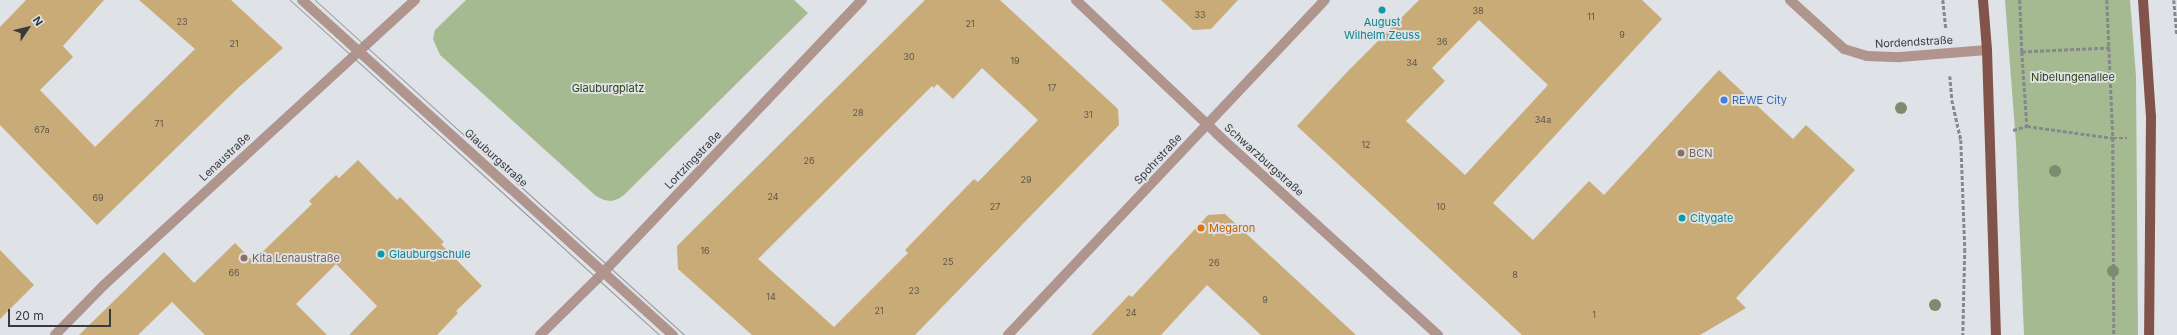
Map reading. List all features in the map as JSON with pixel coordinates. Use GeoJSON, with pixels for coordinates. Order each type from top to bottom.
{"type":"FeatureCollection","features":[{"type":"Feature","properties":{"kind":"main road"},"geometry":{"type":"LineString","coordinates":[[1983,0],[1996,335]]}},
{"type":"Feature","properties":{"kind":"main road"},"geometry":{"type":"LineString","coordinates":[[2143,0],[2151,116],[2149,335]]}},
{"type":"Feature","properties":{"kind":"street","name":"Glauburgstraße"},"geometry":{"type":"LineString","coordinates":[[302,0],[673,335]]}},
{"type":"Feature","properties":{"kind":"street","name":"Lenaustraße"},"geometry":{"type":"LineString","coordinates":[[55,335],[104,285],[415,0]]}},
{"type":"Feature","properties":{"kind":"street","name":"Lortzingstraße"},"geometry":{"type":"LineString","coordinates":[[540,335],[604,272],[862,0]]}},
{"type":"Feature","properties":{"kind":"street","name":"Schwarzburgstraße"},"geometry":{"type":"LineString","coordinates":[[1076,0],[1208,124],[1438,335]]}},
{"type":"Feature","properties":{"kind":"street","name":"Spohrstraße"},"geometry":{"type":"LineString","coordinates":[[1008,335],[1325,0]]}},
{"type":"Feature","properties":{"kind":"street","name":"Nordendstraße"},"geometry":{"type":"LineString","coordinates":[[1790,0],[1844,49],[1867,56],[1900,57],[1986,50]]}},
{"type":"Feature","properties":{"kind":"path"},"geometry":{"type":"LineString","coordinates":[[1943,0],[1949,53]]}},
{"type":"Feature","properties":{"kind":"path"},"geometry":{"type":"LineString","coordinates":[[2020,0],[2027,126],[2113,138]]}},
{"type":"Feature","properties":{"kind":"path"},"geometry":{"type":"LineString","coordinates":[[2106,0],[2110,48],[2113,138],[2114,335]]}},
{"type":"Feature","properties":{"kind":"path"},"geometry":{"type":"LineString","coordinates":[[2174,0],[2177,35]]}},
{"type":"Feature","properties":{"kind":"path"},"geometry":{"type":"LineString","coordinates":[[2022,52],[2110,48]]}},
{"type":"Feature","properties":{"kind":"path"},"geometry":{"type":"LineString","coordinates":[[1952,100],[1961,140],[1965,249],[1963,335]]}},
{"type":"Feature","properties":{"kind":"green space","name":"Glauburgplatz"},"geometry":{"type":"Polygon","coordinates":[[[466,0],[794,0],[808,13],[624,195],[611,201],[604,200],[596,196],[440,55],[433,39],[435,30],[466,0]]]}},
{"type":"Feature","properties":{"kind":"green space","name":"Nibelungenallee"},"geometry":{"type":"Polygon","coordinates":[[[2005,0],[2130,0],[2136,76],[2138,335],[2024,335],[2016,143],[2005,0]]]}},
{"type":"Feature","properties":{"kind":"building"},"geometry":{"type":"Polygon","coordinates":[[[26,0],[104,0],[63,46],[73,57],[40,90],[95,147],[195,49],[139,0],[231,0],[283,48],[238,88],[97,225],[0,125],[0,27],[26,0]]]}},
{"type":"Feature","properties":{"kind":"building"},"geometry":{"type":"Polygon","coordinates":[[[925,0],[1000,0],[1118,109],[1119,125],[915,335],[752,335],[678,269],[677,246],[925,0]],[[982,68],[953,99],[937,84],[934,88],[932,86],[758,259],[834,327],[908,253],[905,250],[974,179],[978,182],[1038,120],[982,68]]]}},
{"type":"Feature","properties":{"kind":"building"},"geometry":{"type":"Polygon","coordinates":[[[1161,0],[1238,0],[1211,29],[1193,30],[1161,0]]]}},
{"type":"Feature","properties":{"kind":"building"},"geometry":{"type":"Polygon","coordinates":[[[1419,0],[1642,0],[1662,19],[1493,203],[1533,240],[1589,181],[1604,195],[1719,70],[1793,139],[1806,125],[1855,170],[1736,298],[1746,308],[1700,335],[1522,335],[1297,126],[1348,71],[1419,0]],[[1479,20],[1432,68],[1445,81],[1406,121],[1465,175],[1548,85],[1479,20]]]}},
{"type":"Feature","properties":{"kind":"building"},"geometry":{"type":"Polygon","coordinates":[[[358,160],[397,200],[400,197],[444,242],[441,244],[482,286],[456,311],[458,313],[437,335],[349,335],[377,306],[336,264],[296,304],[327,335],[205,335],[172,302],[138,335],[79,335],[164,252],[194,283],[235,243],[253,261],[312,204],[309,201],[336,175],[339,178],[358,160]]]}},
{"type":"Feature","properties":{"kind":"building"},"geometry":{"type":"Polygon","coordinates":[[[1225,214],[1356,335],[1261,335],[1207,285],[1161,335],[1091,335],[1129,295],[1132,297],[1208,215],[1225,214]]]}},
{"type":"Feature","properties":{"kind":"building"},"geometry":{"type":"Polygon","coordinates":[[[0,250],[34,285],[0,319],[0,250]]]}},
{"type":"Feature","properties":{"kind":"tram line"},"geometry":{"type":"LineString","coordinates":[[290,0],[659,335]]}},
{"type":"Feature","properties":{"kind":"tram line"},"geometry":{"type":"LineString","coordinates":[[315,0],[685,335]]}},
{"type":"Feature","properties":{"kind":"place","name":"August Wilhelm Zeuss"},"geometry":{"type":"Point","coordinates":[1382,10]}},
{"type":"Feature","properties":{"kind":"place","name":"REWE City"},"geometry":{"type":"Point","coordinates":[1724,100]}},
{"type":"Feature","properties":{"kind":"place","name":"BCN"},"geometry":{"type":"Point","coordinates":[1681,153]}},
{"type":"Feature","properties":{"kind":"place","name":"Citygate"},"geometry":{"type":"Point","coordinates":[1682,218]}},
{"type":"Feature","properties":{"kind":"place","name":"Megaron"},"geometry":{"type":"Point","coordinates":[1201,228]}},
{"type":"Feature","properties":{"kind":"place","name":"Glauburgschule"},"geometry":{"type":"Point","coordinates":[381,254]}},
{"type":"Feature","properties":{"kind":"place","name":"Kita Lenaustraße"},"geometry":{"type":"Point","coordinates":[244,258]}}]}
